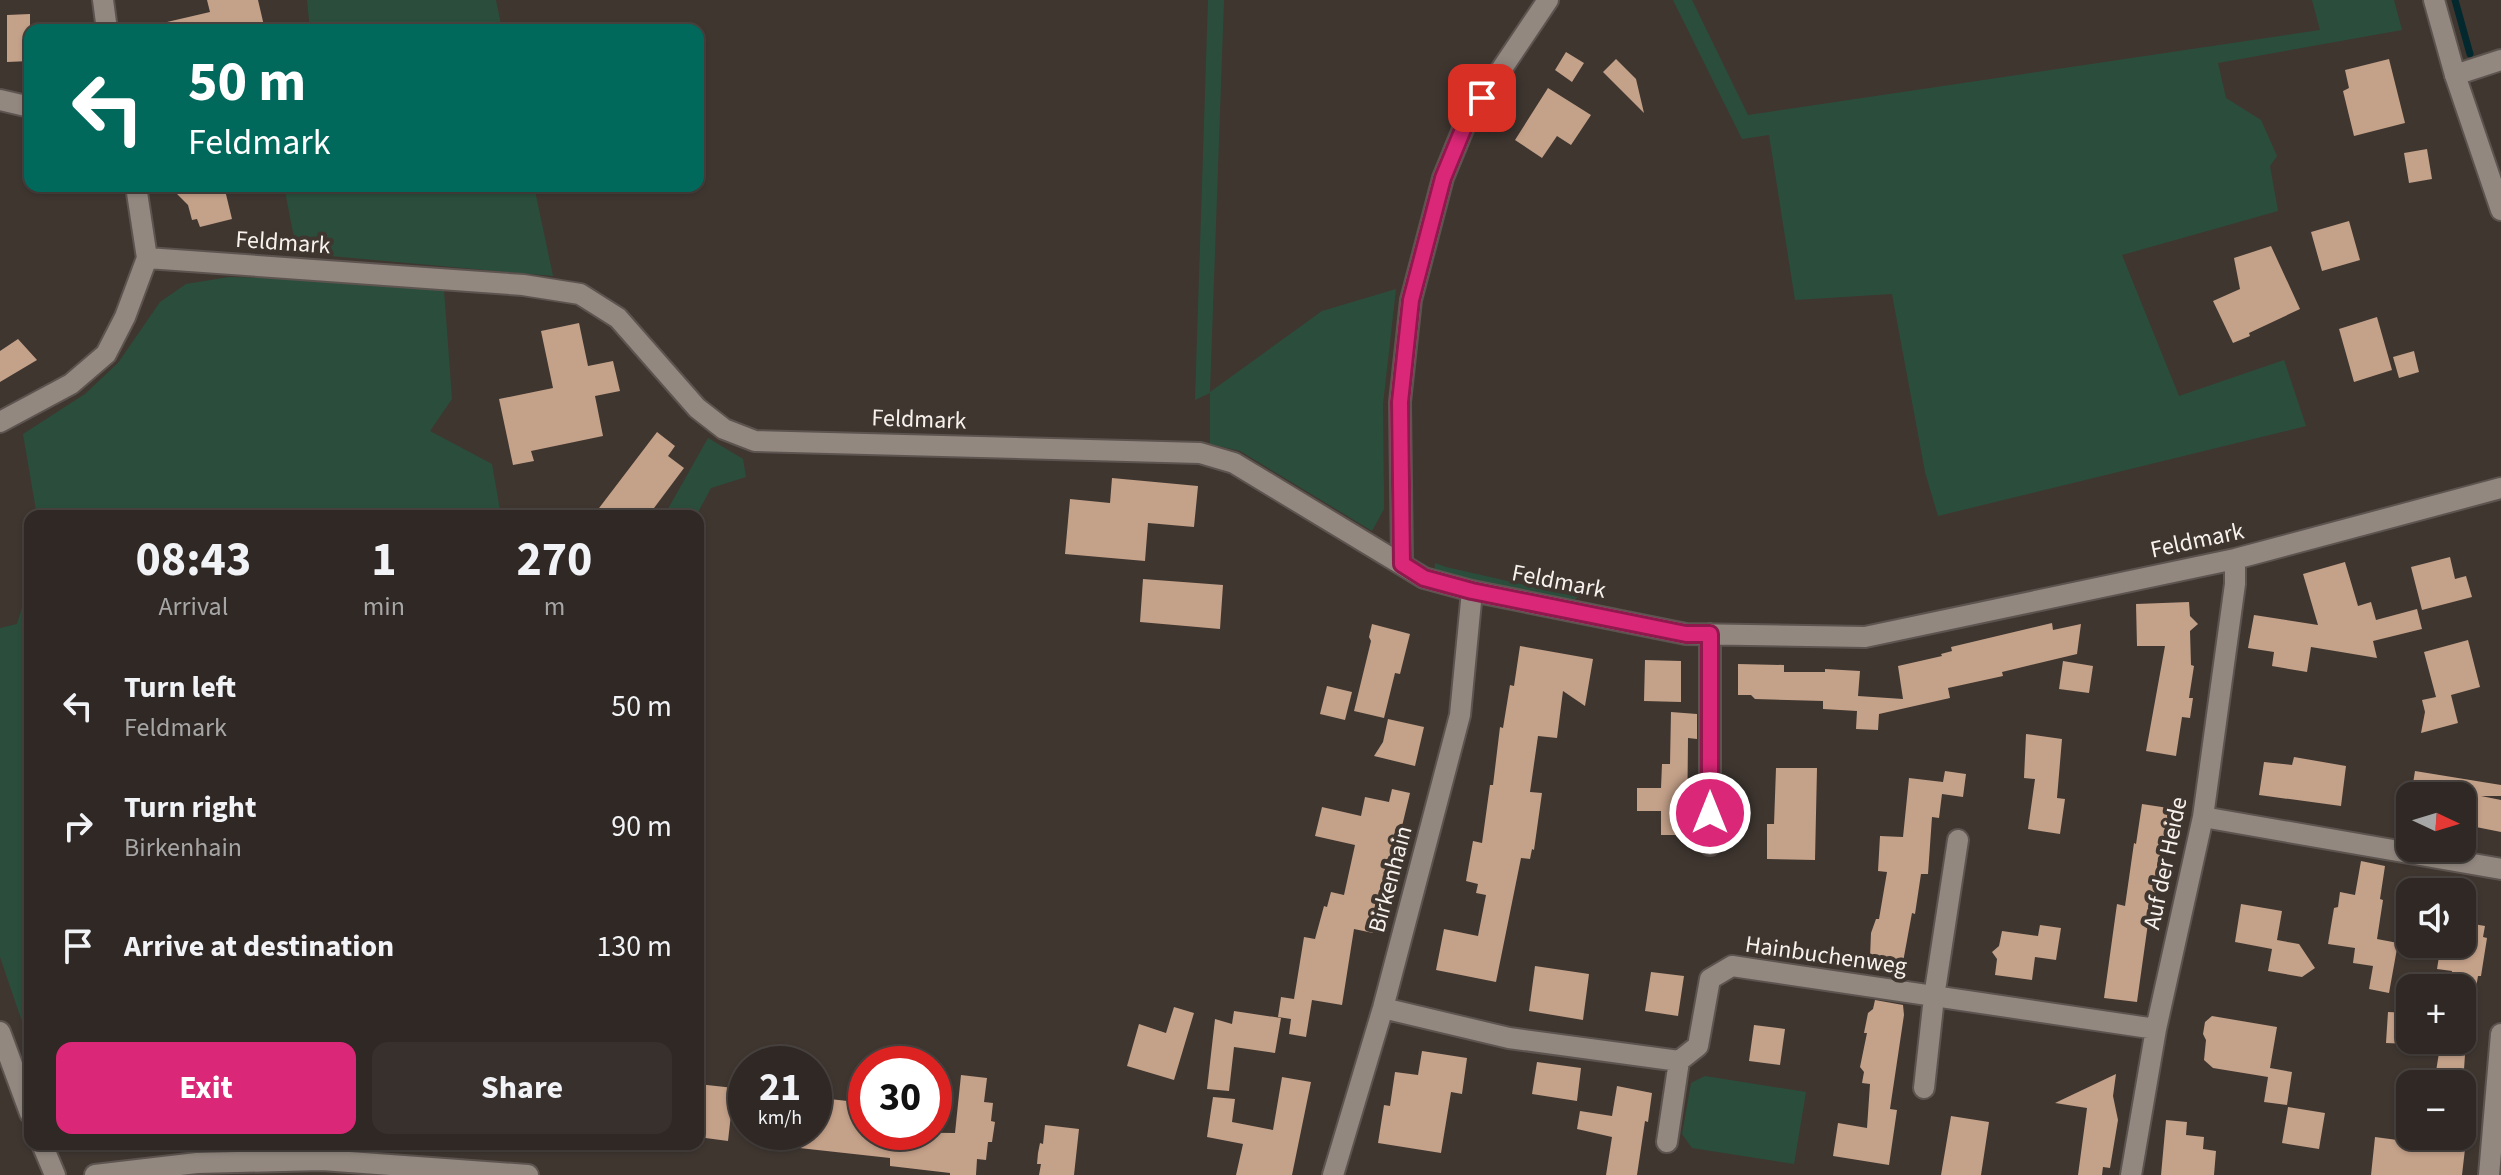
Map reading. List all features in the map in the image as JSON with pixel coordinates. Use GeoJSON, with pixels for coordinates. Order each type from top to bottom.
{"type":"FeatureCollection","features":[{"type":"Feature","properties":{"kind":"street"},"geometry":{"type":"LineString","coordinates":[[103,0],[106,24]]}},
{"type":"Feature","properties":{"kind":"street"},"geometry":{"type":"LineString","coordinates":[[1402,564],[1400,402],[1411,300],[1443,178],[1466,122],[1548,0]]}},
{"type":"Feature","properties":{"kind":"street"},"geometry":{"type":"LineString","coordinates":[[2434,0],[2455,75],[2501,210]]}},
{"type":"Feature","properties":{"kind":"street"},"geometry":{"type":"LineString","coordinates":[[2455,75],[2501,60]]}},
{"type":"Feature","properties":{"kind":"street"},"geometry":{"type":"LineString","coordinates":[[0,100],[24,106]]}},
{"type":"Feature","properties":{"kind":"street"},"geometry":{"type":"LineString","coordinates":[[0,422],[71,384],[106,354],[125,317],[147,258],[137,192]]}},
{"type":"Feature","properties":{"kind":"street","name":"Feldmark"},"geometry":{"type":"LineString","coordinates":[[147,258],[523,285],[580,294],[618,318],[697,408],[724,429],[755,441],[1200,453],[1234,463],[1424,578],[1472,591],[1686,634],[1865,637],[2235,559],[2501,488]]}},
{"type":"Feature","properties":{"kind":"street","name":"Auf der Heide"},"geometry":{"type":"LineString","coordinates":[[2131,1175],[2156,1029],[2203,817],[2235,584],[2235,559]]}},
{"type":"Feature","properties":{"kind":"street","name":"Birkenhain"},"geometry":{"type":"LineString","coordinates":[[1333,1175],[1383,1008],[1460,715],[1472,591]]}},
{"type":"Feature","properties":{"kind":"street"},"geometry":{"type":"LineString","coordinates":[[1710,634],[1710,845]]}},
{"type":"Feature","properties":{"kind":"street"},"geometry":{"type":"LineString","coordinates":[[2203,817],[2501,869]]}},
{"type":"Feature","properties":{"kind":"street","name":"Hainbuchenweg"},"geometry":{"type":"LineString","coordinates":[[1924,1088],[1934,997],[1958,840]]}},
{"type":"Feature","properties":{"kind":"street","name":"Hainbuchenweg"},"geometry":{"type":"LineString","coordinates":[[1667,1142],[1679,1061],[1698,1046],[1710,979],[1732,966],[2156,1029]]}},
{"type":"Feature","properties":{"kind":"street"},"geometry":{"type":"LineString","coordinates":[[1383,1008],[1509,1038],[1679,1061]]}},
{"type":"Feature","properties":{"kind":"street"},"geometry":{"type":"LineString","coordinates":[[0,1032],[24,1097]]}},
{"type":"Feature","properties":{"kind":"street"},"geometry":{"type":"LineString","coordinates":[[2489,1175],[2501,1034]]}},
{"type":"Feature","properties":{"kind":"street"},"geometry":{"type":"LineString","coordinates":[[45,1150],[55,1175]]}},
{"type":"Feature","properties":{"kind":"street"},"geometry":{"type":"LineString","coordinates":[[95,1175],[197,1163],[322,1160],[528,1175]]}},
{"type":"Feature","properties":{"kind":"green space"},"geometry":{"type":"Polygon","coordinates":[[[307,0],[496,0],[501,24],[309,24],[307,0]]]}},
{"type":"Feature","properties":{"kind":"green space"},"geometry":{"type":"Polygon","coordinates":[[[1208,0],[1224,0],[1210,392],[1322,311],[1396,289],[1383,404],[1384,509],[1372,531],[1240,451],[1210,444],[1210,393],[1195,400],[1208,0]]]}},
{"type":"Feature","properties":{"kind":"green space"},"geometry":{"type":"Polygon","coordinates":[[[1673,0],[1692,0],[1748,115],[2320,30],[2312,0],[2394,0],[2402,30],[2218,63],[2226,98],[2261,120],[2277,156],[2270,166],[2278,211],[2122,255],[2179,396],[2284,360],[2306,426],[1938,516],[1925,472],[1892,294],[1795,300],[1769,135],[1742,139],[1673,0]]]}},
{"type":"Feature","properties":{"kind":"green space"},"geometry":{"type":"Polygon","coordinates":[[[285,192],[535,192],[553,276],[297,253],[285,192]]]}},
{"type":"Feature","properties":{"kind":"green space"},"geometry":{"type":"Polygon","coordinates":[[[229,277],[444,290],[452,399],[430,431],[492,464],[500,510],[36,510],[23,434],[85,394],[118,363],[160,302],[186,284],[229,277]]]}},
{"type":"Feature","properties":{"kind":"green space"},"geometry":{"type":"Polygon","coordinates":[[[708,438],[743,459],[746,477],[711,488],[699,510],[667,510],[708,438]]]}},
{"type":"Feature","properties":{"kind":"green space"},"geometry":{"type":"Polygon","coordinates":[[[1435,563],[1578,597],[1569,604],[1434,575],[1435,563]]]}},
{"type":"Feature","properties":{"kind":"green space"},"geometry":{"type":"Polygon","coordinates":[[[24,600],[24,1027],[0,957],[0,628],[17,624],[24,600]]]}},
{"type":"Feature","properties":{"kind":"green space"},"geometry":{"type":"Polygon","coordinates":[[[1705,1076],[1806,1092],[1794,1164],[1692,1148],[1682,1134],[1691,1083],[1705,1076]]]}},
{"type":"Feature","properties":{"kind":"building"},"geometry":{"type":"Polygon","coordinates":[[[207,0],[258,0],[264,24],[167,24],[210,12],[207,0]]]}},
{"type":"Feature","properties":{"kind":"building"},"geometry":{"type":"Polygon","coordinates":[[[30,14],[30,24],[24,24],[24,61],[7,62],[7,15],[30,14]]]}},
{"type":"Feature","properties":{"kind":"building"},"geometry":{"type":"Polygon","coordinates":[[[1566,52],[1584,63],[1572,82],[1555,70],[1566,52]]]}},
{"type":"Feature","properties":{"kind":"building"},"geometry":{"type":"Polygon","coordinates":[[[1616,59],[1636,79],[1644,113],[1603,72],[1616,59]]]}},
{"type":"Feature","properties":{"kind":"building"},"geometry":{"type":"Polygon","coordinates":[[[2389,59],[2405,123],[2354,136],[2343,91],[2349,88],[2345,70],[2389,59]]]}},
{"type":"Feature","properties":{"kind":"building"},"geometry":{"type":"Polygon","coordinates":[[[1548,88],[1591,115],[1571,145],[1557,136],[1542,158],[1515,140],[1548,88]]]}},
{"type":"Feature","properties":{"kind":"building"},"geometry":{"type":"Polygon","coordinates":[[[2427,149],[2432,179],[2409,183],[2404,153],[2427,149]]]}},
{"type":"Feature","properties":{"kind":"building"},"geometry":{"type":"Polygon","coordinates":[[[175,192],[225,192],[232,219],[200,227],[197,219],[192,220],[188,205],[175,192]]]}},
{"type":"Feature","properties":{"kind":"building"},"geometry":{"type":"Polygon","coordinates":[[[2349,221],[2360,260],[2322,271],[2311,232],[2349,221]]]}},
{"type":"Feature","properties":{"kind":"building"},"geometry":{"type":"Polygon","coordinates":[[[2271,246],[2300,309],[2233,343],[2213,301],[2240,289],[2234,258],[2271,246]]]}},
{"type":"Feature","properties":{"kind":"building"},"geometry":{"type":"Polygon","coordinates":[[[2377,317],[2392,370],[2354,382],[2339,329],[2377,317]]]}},
{"type":"Feature","properties":{"kind":"building"},"geometry":{"type":"Polygon","coordinates":[[[579,323],[588,366],[613,361],[620,391],[595,396],[603,436],[531,451],[534,461],[513,465],[499,399],[553,388],[541,331],[579,323]]]}},
{"type":"Feature","properties":{"kind":"building"},"geometry":{"type":"Polygon","coordinates":[[[18,339],[37,360],[0,382],[0,351],[18,339]]]}},
{"type":"Feature","properties":{"kind":"building"},"geometry":{"type":"Polygon","coordinates":[[[2414,351],[2419,372],[2399,378],[2393,357],[2414,351]]]}},
{"type":"Feature","properties":{"kind":"building"},"geometry":{"type":"Polygon","coordinates":[[[657,432],[675,446],[668,456],[684,468],[652,510],[598,510],[657,432]]]}},
{"type":"Feature","properties":{"kind":"building"},"geometry":{"type":"Polygon","coordinates":[[[1112,478],[1198,486],[1194,527],[1148,523],[1145,561],[1065,554],[1070,499],[1110,503],[1112,478]]]}},
{"type":"Feature","properties":{"kind":"building"},"geometry":{"type":"Polygon","coordinates":[[[2450,557],[2455,579],[2466,576],[2472,597],[2422,610],[2411,567],[2450,557]]]}},
{"type":"Feature","properties":{"kind":"building"},"geometry":{"type":"Polygon","coordinates":[[[2345,562],[2358,606],[2371,602],[2376,620],[2417,609],[2422,629],[2373,641],[2377,658],[2311,647],[2307,672],[2272,666],[2274,652],[2248,648],[2254,615],[2318,625],[2303,574],[2345,562]]]}},
{"type":"Feature","properties":{"kind":"building"},"geometry":{"type":"Polygon","coordinates":[[[1143,579],[1223,585],[1220,629],[1140,622],[1143,579]]]}},
{"type":"Feature","properties":{"kind":"building"},"geometry":{"type":"Polygon","coordinates":[[[2189,602],[2190,616],[2198,624],[2190,631],[2191,665],[2194,666],[2189,698],[2193,698],[2190,718],[2182,717],[2176,756],[2146,751],[2165,646],[2137,646],[2136,604],[2189,602]]]}},
{"type":"Feature","properties":{"kind":"building"},"geometry":{"type":"Polygon","coordinates":[[[2052,623],[2053,630],[2081,624],[2077,654],[2002,672],[2003,676],[1948,688],[1950,698],[1879,714],[1878,730],[1856,729],[1857,711],[1823,709],[1823,701],[1755,699],[1751,695],[1738,695],[1738,664],[1784,665],[1784,672],[1825,672],[1825,669],[1860,671],[1858,696],[1903,699],[1898,666],[1942,656],[1952,651],[1951,647],[2052,623]]]}},
{"type":"Feature","properties":{"kind":"building"},"geometry":{"type":"Polygon","coordinates":[[[1372,624],[1410,634],[1400,674],[1395,673],[1384,718],[1354,711],[1371,641],[1372,624]]]}},
{"type":"Feature","properties":{"kind":"building"},"geometry":{"type":"Polygon","coordinates":[[[2468,640],[2480,687],[2451,695],[2458,723],[2421,733],[2425,712],[2422,700],[2436,697],[2424,652],[2468,640]]]}},
{"type":"Feature","properties":{"kind":"building"},"geometry":{"type":"Polygon","coordinates":[[[1520,646],[1593,659],[1585,706],[1563,691],[1557,738],[1538,736],[1530,792],[1542,793],[1534,850],[1530,859],[1521,858],[1496,982],[1436,970],[1444,929],[1478,936],[1486,895],[1476,893],[1478,884],[1466,881],[1473,841],[1482,843],[1500,727],[1503,728],[1510,685],[1514,686],[1520,646]]]}},
{"type":"Feature","properties":{"kind":"building"},"geometry":{"type":"Polygon","coordinates":[[[1645,660],[1681,661],[1681,702],[1644,701],[1645,660]]]}},
{"type":"Feature","properties":{"kind":"building"},"geometry":{"type":"Polygon","coordinates":[[[2063,661],[2093,666],[2089,693],[2059,689],[2063,661]]]}},
{"type":"Feature","properties":{"kind":"building"},"geometry":{"type":"Polygon","coordinates":[[[1327,686],[1352,692],[1345,720],[1320,714],[1327,686]]]}},
{"type":"Feature","properties":{"kind":"building"},"geometry":{"type":"Polygon","coordinates":[[[1671,712],[1697,714],[1697,739],[1688,738],[1687,835],[1661,835],[1661,811],[1637,811],[1637,788],[1661,788],[1662,764],[1670,764],[1671,712]]]}},
{"type":"Feature","properties":{"kind":"building"},"geometry":{"type":"Polygon","coordinates":[[[1388,719],[1424,727],[1415,766],[1374,756],[1383,742],[1388,719]]]}},
{"type":"Feature","properties":{"kind":"building"},"geometry":{"type":"Polygon","coordinates":[[[2026,734],[2062,739],[2057,798],[2065,799],[2060,834],[2028,829],[2035,779],[2024,778],[2026,734]]]}},
{"type":"Feature","properties":{"kind":"building"},"geometry":{"type":"Polygon","coordinates":[[[2294,757],[2346,766],[2341,806],[2259,795],[2264,762],[2292,765],[2294,757]]]}},
{"type":"Feature","properties":{"kind":"building"},"geometry":{"type":"Polygon","coordinates":[[[1776,768],[1817,768],[1815,860],[1767,859],[1767,824],[1774,824],[1776,768]]]}},
{"type":"Feature","properties":{"kind":"building"},"geometry":{"type":"Polygon","coordinates":[[[1945,771],[1966,774],[1963,797],[1942,794],[1939,818],[1932,817],[1928,874],[1921,874],[1903,962],[1870,957],[1871,933],[1876,919],[1879,919],[1887,872],[1878,871],[1880,836],[1903,837],[1909,778],[1943,782],[1945,771]]]}},
{"type":"Feature","properties":{"kind":"building"},"geometry":{"type":"Polygon","coordinates":[[[2415,771],[2501,785],[2501,796],[2481,796],[2501,800],[2501,832],[2476,827],[2476,782],[2413,782],[2415,771]]]}},
{"type":"Feature","properties":{"kind":"building"},"geometry":{"type":"Polygon","coordinates":[[[1392,789],[1410,793],[1398,843],[1394,842],[1373,933],[1354,929],[1342,1005],[1312,1000],[1306,1037],[1289,1034],[1291,1019],[1278,1017],[1281,997],[1294,999],[1304,937],[1315,939],[1331,892],[1344,895],[1355,845],[1315,836],[1322,807],[1361,816],[1365,797],[1389,802],[1392,789]]]}},
{"type":"Feature","properties":{"kind":"building"},"geometry":{"type":"Polygon","coordinates":[[[2142,804],[2175,809],[2170,850],[2165,849],[2156,910],[2150,909],[2137,1002],[2104,998],[2117,904],[2125,906],[2142,804]]]}},
{"type":"Feature","properties":{"kind":"building"},"geometry":{"type":"Polygon","coordinates":[[[2361,861],[2385,866],[2377,939],[2396,943],[2389,993],[2369,989],[2373,966],[2353,963],[2355,948],[2328,944],[2340,892],[2355,895],[2361,861]]]}},
{"type":"Feature","properties":{"kind":"building"},"geometry":{"type":"Polygon","coordinates":[[[2241,904],[2282,911],[2277,940],[2299,944],[2315,968],[2302,977],[2268,971],[2272,949],[2235,942],[2241,904]]]}},
{"type":"Feature","properties":{"kind":"building"},"geometry":{"type":"Polygon","coordinates":[[[2476,924],[2485,926],[2483,937],[2487,938],[2476,988],[2476,974],[2451,974],[2452,971],[2437,969],[2439,958],[2476,958],[2476,924]]]}},
{"type":"Feature","properties":{"kind":"building"},"geometry":{"type":"Polygon","coordinates":[[[2040,925],[2061,928],[2056,960],[2035,957],[2032,980],[1995,975],[1997,959],[1992,952],[1999,946],[2002,931],[2038,936],[2040,925]]]}},
{"type":"Feature","properties":{"kind":"building"},"geometry":{"type":"Polygon","coordinates":[[[1535,966],[1589,974],[1583,1020],[1529,1011],[1535,966]]]}},
{"type":"Feature","properties":{"kind":"building"},"geometry":{"type":"Polygon","coordinates":[[[1651,972],[1684,976],[1678,1016],[1645,1011],[1651,972]]]}},
{"type":"Feature","properties":{"kind":"building"},"geometry":{"type":"Polygon","coordinates":[[[1875,1000],[1903,1005],[1904,1015],[1890,1109],[1897,1110],[1889,1165],[1833,1156],[1838,1123],[1867,1128],[1870,1084],[1862,1083],[1864,1072],[1860,1067],[1868,1013],[1873,1009],[1875,1000]]]}},
{"type":"Feature","properties":{"kind":"building"},"geometry":{"type":"Polygon","coordinates":[[[1174,1007],[1194,1013],[1174,1080],[1127,1066],[1139,1024],[1166,1033],[1174,1007]]]}},
{"type":"Feature","properties":{"kind":"building"},"geometry":{"type":"Polygon","coordinates":[[[1234,1011],[1281,1018],[1275,1053],[1234,1047],[1229,1091],[1207,1089],[1215,1019],[1232,1024],[1234,1011]]]}},
{"type":"Feature","properties":{"kind":"building"},"geometry":{"type":"Polygon","coordinates":[[[2388,1012],[2396,1012],[2396,1043],[2386,1043],[2388,1012]]]}},
{"type":"Feature","properties":{"kind":"building"},"geometry":{"type":"Polygon","coordinates":[[[2212,1016],[2277,1027],[2270,1068],[2292,1072],[2287,1105],[2264,1102],[2268,1077],[2213,1068],[2204,1060],[2205,1022],[2212,1016]]]}},
{"type":"Feature","properties":{"kind":"building"},"geometry":{"type":"Polygon","coordinates":[[[1754,1025],[1785,1029],[1780,1065],[1749,1061],[1754,1025]]]}},
{"type":"Feature","properties":{"kind":"building"},"geometry":{"type":"Polygon","coordinates":[[[1422,1051],[1467,1058],[1462,1094],[1451,1092],[1441,1153],[1378,1143],[1384,1105],[1390,1106],[1395,1072],[1418,1075],[1422,1051]]]}},
{"type":"Feature","properties":{"kind":"building"},"geometry":{"type":"Polygon","coordinates":[[[2439,1054],[2465,1054],[2464,1070],[2436,1070],[2439,1054]]]}},
{"type":"Feature","properties":{"kind":"building"},"geometry":{"type":"Polygon","coordinates":[[[1537,1062],[1581,1068],[1577,1101],[1532,1094],[1537,1062]]]}},
{"type":"Feature","properties":{"kind":"building"},"geometry":{"type":"Polygon","coordinates":[[[2116,1074],[2113,1096],[2118,1120],[2110,1168],[2103,1167],[2102,1175],[2078,1175],[2087,1108],[2055,1103],[2116,1074]]]}},
{"type":"Feature","properties":{"kind":"building"},"geometry":{"type":"Polygon","coordinates":[[[961,1075],[987,1078],[984,1102],[993,1103],[991,1121],[995,1122],[986,1160],[977,1159],[976,1175],[950,1175],[890,1166],[890,1158],[817,1150],[832,1150],[832,1099],[848,1101],[848,1150],[952,1150],[952,1133],[955,1133],[961,1075]]]}},
{"type":"Feature","properties":{"kind":"building"},"geometry":{"type":"Polygon","coordinates":[[[1282,1077],[1311,1082],[1292,1175],[1236,1175],[1243,1144],[1207,1137],[1213,1097],[1235,1099],[1232,1122],[1273,1130],[1282,1077]]]}},
{"type":"Feature","properties":{"kind":"building"},"geometry":{"type":"Polygon","coordinates":[[[704,1085],[728,1087],[728,1141],[704,1138],[704,1085]]]}},
{"type":"Feature","properties":{"kind":"building"},"geometry":{"type":"Polygon","coordinates":[[[1617,1086],[1652,1093],[1637,1175],[1606,1175],[1612,1137],[1577,1129],[1580,1111],[1612,1116],[1617,1086]]]}},
{"type":"Feature","properties":{"kind":"building"},"geometry":{"type":"Polygon","coordinates":[[[2288,1107],[2325,1113],[2319,1149],[2282,1143],[2288,1107]]]}},
{"type":"Feature","properties":{"kind":"building"},"geometry":{"type":"Polygon","coordinates":[[[1951,1116],[1989,1122],[1981,1175],[1941,1175],[1951,1116]]]}},
{"type":"Feature","properties":{"kind":"building"},"geometry":{"type":"Polygon","coordinates":[[[2166,1120],[2187,1122],[2186,1135],[2204,1137],[2203,1149],[2216,1151],[2214,1175],[2161,1175],[2166,1120]]]}},
{"type":"Feature","properties":{"kind":"building"},"geometry":{"type":"Polygon","coordinates":[[[1045,1125],[1079,1129],[1074,1175],[1039,1175],[1041,1164],[1037,1164],[1038,1153],[1040,1143],[1043,1144],[1045,1125]]]}},
{"type":"Feature","properties":{"kind":"building"},"geometry":{"type":"Polygon","coordinates":[[[2375,1137],[2396,1140],[2396,1150],[2465,1150],[2462,1175],[2371,1175],[2375,1137]]]}},
{"type":"Feature","properties":{"kind":"waterway"},"geometry":{"type":"LineString","coordinates":[[2455,0],[2470,54]]}},
{"type":"Feature","properties":{"kind":"route"},"geometry":{"type":"LineString","coordinates":[[1482,98],[1466,122],[1443,178],[1411,300],[1400,402],[1402,564],[1424,578],[1472,591],[1686,634],[1710,634],[1710,813]]}}]}
